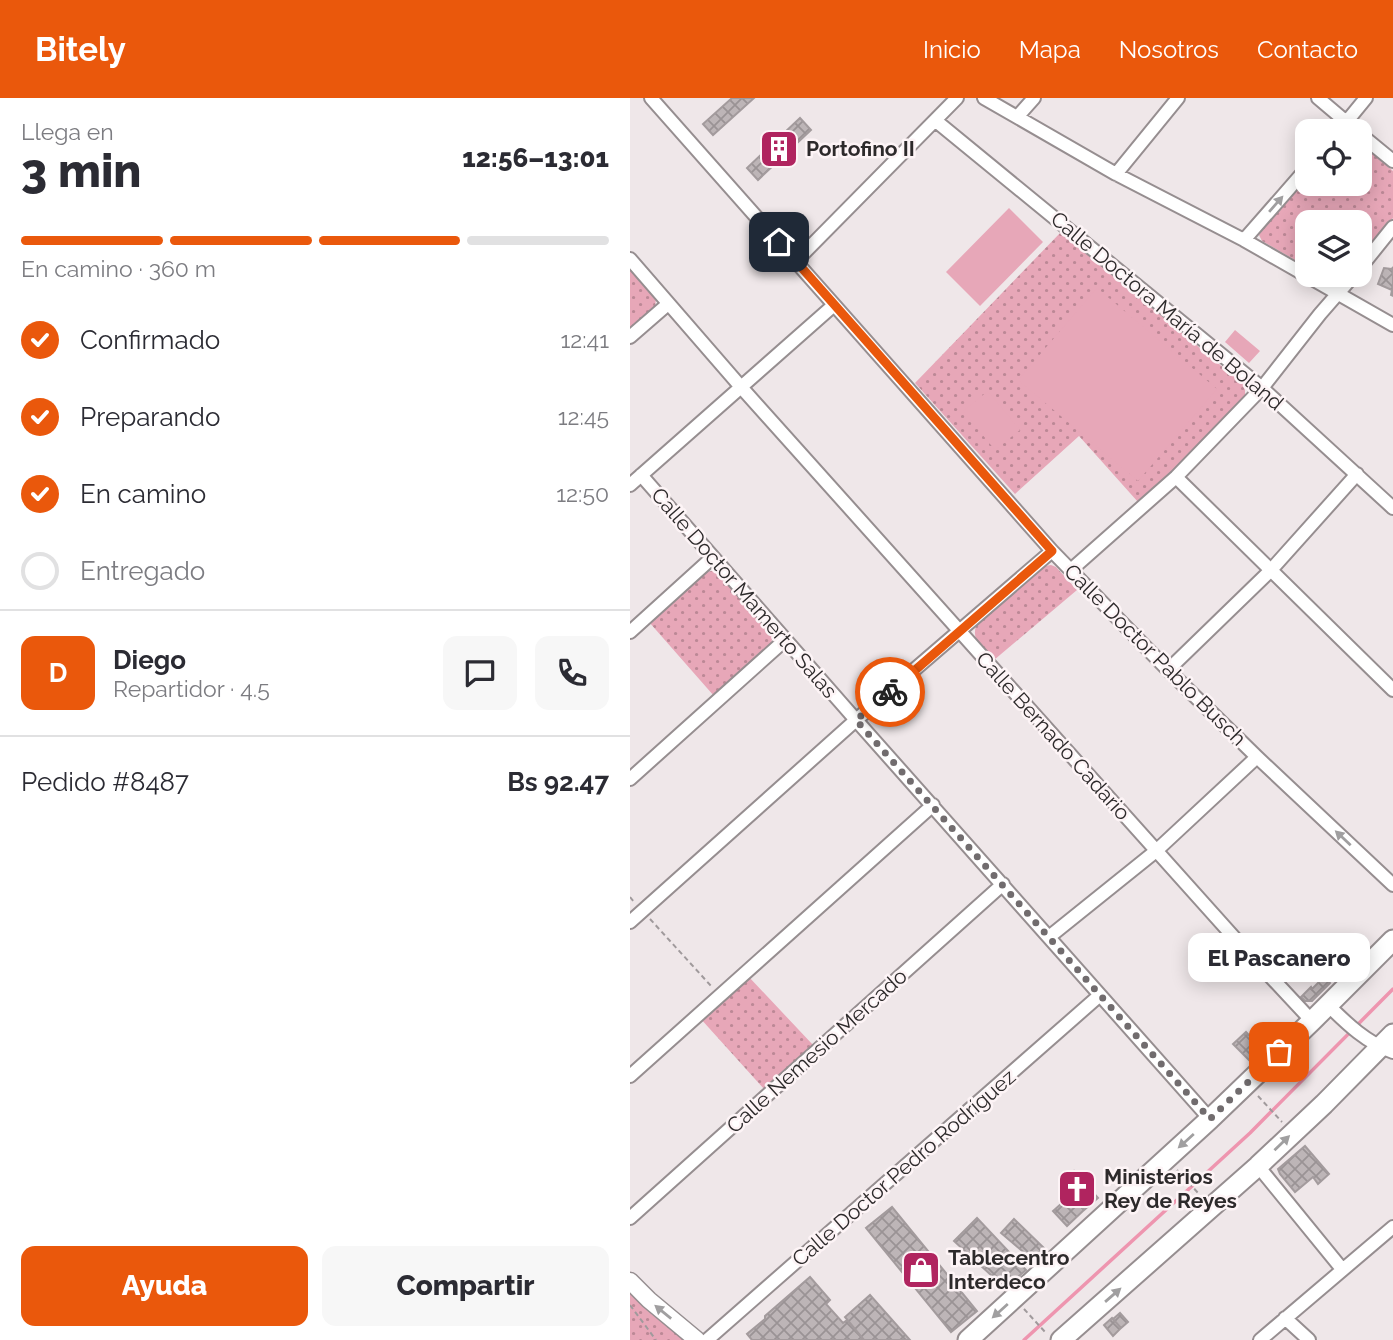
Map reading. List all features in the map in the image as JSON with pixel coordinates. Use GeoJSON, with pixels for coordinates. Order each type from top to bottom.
{"type":"FeatureCollection","features":[{"type":"Feature","properties":{"kind":"highway"},"geometry":{"type":"LineString","coordinates":[[968,1340],[1210,1119],[1393,940]]}},
{"type":"Feature","properties":{"kind":"highway"},"geometry":{"type":"LineString","coordinates":[[1053,1336],[1258,1166],[1389,1044]]}},
{"type":"Feature","properties":{"kind":"main road"},"geometry":{"type":"LineString","coordinates":[[630,1281],[697,1340]]}},
{"type":"Feature","properties":{"kind":"street","name":"Calle Doctor Pablo Busch"},"geometry":{"type":"LineString","coordinates":[[651,98],[1052,551],[1168,670],[1393,885]]}},
{"type":"Feature","properties":{"kind":"street"},"geometry":{"type":"LineString","coordinates":[[796,261],[957,98]]}},
{"type":"Feature","properties":{"kind":"street"},"geometry":{"type":"LineString","coordinates":[[984,98],[1116,174],[1244,240],[1393,325]]}},
{"type":"Feature","properties":{"kind":"street"},"geometry":{"type":"LineString","coordinates":[[1018,116],[1034,98]]}},
{"type":"Feature","properties":{"kind":"street"},"geometry":{"type":"LineString","coordinates":[[1116,174],[1178,98]]}},
{"type":"Feature","properties":{"kind":"street"},"geometry":{"type":"LineString","coordinates":[[1318,98],[1339,119]]}},
{"type":"Feature","properties":{"kind":"street"},"geometry":{"type":"LineString","coordinates":[[1356,119],[1366,98]]}},
{"type":"Feature","properties":{"kind":"street","name":"Calle Doctora María de Boland"},"geometry":{"type":"LineString","coordinates":[[936,121],[1262,388],[1393,508]]}},
{"type":"Feature","properties":{"kind":"street"},"geometry":{"type":"LineString","coordinates":[[1372,146],[1393,161]]}},
{"type":"Feature","properties":{"kind":"street"},"geometry":{"type":"LineString","coordinates":[[1244,240],[1295,182]]}},
{"type":"Feature","properties":{"kind":"street"},"geometry":{"type":"LineString","coordinates":[[1372,253],[1393,227]]}},
{"type":"Feature","properties":{"kind":"street","name":"Calle Bernado Cadario"},"geometry":{"type":"LineString","coordinates":[[630,259],[741,387],[1312,1021]]}},
{"type":"Feature","properties":{"kind":"street"},"geometry":{"type":"LineString","coordinates":[[1072,569],[1176,477],[1262,388],[1344,287]]}},
{"type":"Feature","properties":{"kind":"street"},"geometry":{"type":"LineString","coordinates":[[630,337],[668,304]]}},
{"type":"Feature","properties":{"kind":"street"},"geometry":{"type":"LineString","coordinates":[[630,485],[834,305]]}},
{"type":"Feature","properties":{"kind":"street"},"geometry":{"type":"LineString","coordinates":[[1168,670],[1271,570],[1357,474]]}},
{"type":"Feature","properties":{"kind":"street","name":"Calle Doctor Mamerto Salas"},"geometry":{"type":"LineString","coordinates":[[641,475],[1210,1119]]}},
{"type":"Feature","properties":{"kind":"street"},"geometry":{"type":"LineString","coordinates":[[1176,477],[1393,690]]}},
{"type":"Feature","properties":{"kind":"street"},"geometry":{"type":"LineString","coordinates":[[630,922],[856,720],[1052,551]]}},
{"type":"Feature","properties":{"kind":"street"},"geometry":{"type":"LineString","coordinates":[[630,632],[713,557]]}},
{"type":"Feature","properties":{"kind":"street"},"geometry":{"type":"LineString","coordinates":[[630,779],[786,640]]}},
{"type":"Feature","properties":{"kind":"street"},"geometry":{"type":"LineString","coordinates":[[1049,937],[1156,850],[1257,757]]}},
{"type":"Feature","properties":{"kind":"street"},"geometry":{"type":"LineString","coordinates":[[630,1076],[933,805]]}},
{"type":"Feature","properties":{"kind":"street","name":"Calle Nemesio Mercado"},"geometry":{"type":"LineString","coordinates":[[630,1218],[1003,884]]}},
{"type":"Feature","properties":{"kind":"street","name":"Calle Doctor Pedro Rodríguez"},"geometry":{"type":"LineString","coordinates":[[707,1340],[1100,995]]}},
{"type":"Feature","properties":{"kind":"street"},"geometry":{"type":"LineString","coordinates":[[1328,1005],[1360,1034],[1389,1044]]}},
{"type":"Feature","properties":{"kind":"street"},"geometry":{"type":"LineString","coordinates":[[1258,1166],[1342,1269]]}},
{"type":"Feature","properties":{"kind":"street"},"geometry":{"type":"LineString","coordinates":[[1260,1340],[1393,1227]]}},
{"type":"Feature","properties":{"kind":"street"},"geometry":{"type":"LineString","coordinates":[[1285,1318],[1310,1340]]}},
{"type":"Feature","properties":{"kind":"path"},"geometry":{"type":"LineString","coordinates":[[630,897],[720,996]]}},
{"type":"Feature","properties":{"kind":"path"},"geometry":{"type":"LineString","coordinates":[[1266,1105],[1276,1116]]}},
{"type":"Feature","properties":{"kind":"path"},"geometry":{"type":"LineString","coordinates":[[1185,1178],[1198,1193]]}},
{"type":"Feature","properties":{"kind":"path"},"geometry":{"type":"LineString","coordinates":[[630,1305],[656,1340]]}},
{"type":"Feature","properties":{"kind":"path"},"geometry":{"type":"LineString","coordinates":[[1033,1319],[1053,1336]]}},
{"type":"Feature","properties":{"kind":"shaded area"},"geometry":{"type":"Polygon","coordinates":[[[1372,153],[1393,171],[1393,218],[1372,244],[1372,210],[1295,210],[1295,260],[1262,241],[1259,235],[1295,188],[1295,196],[1372,196],[1372,153]]]}},
{"type":"Feature","properties":{"kind":"shaded area"},"geometry":{"type":"Polygon","coordinates":[[[1009,208],[1043,242],[980,306],[946,272],[1009,208]]]}},
{"type":"Feature","properties":{"kind":"shaded area"},"geometry":{"type":"Polygon","coordinates":[[[1061,232],[1243,384],[1245,390],[1245,397],[1138,502],[1079,436],[1015,494],[915,383],[1061,232]]]}},
{"type":"Feature","properties":{"kind":"shaded area"},"geometry":{"type":"Polygon","coordinates":[[[630,269],[656,298],[655,308],[630,330],[630,269]]]}},
{"type":"Feature","properties":{"kind":"shaded area"},"geometry":{"type":"Polygon","coordinates":[[[1097,288],[1217,389],[1138,481],[1018,380],[1097,288]]]}},
{"type":"Feature","properties":{"kind":"shaded area"},"geometry":{"type":"Polygon","coordinates":[[[1235,330],[1260,351],[1249,363],[1225,342],[1235,330]]]}},
{"type":"Feature","properties":{"kind":"shaded area"},"geometry":{"type":"Polygon","coordinates":[[[988,391],[1020,430],[995,450],[963,411],[988,391]]]}},
{"type":"Feature","properties":{"kind":"shaded area"},"geometry":{"type":"Polygon","coordinates":[[[1051,565],[1077,590],[994,660],[977,641],[976,626],[1045,566],[1051,565]]]}},
{"type":"Feature","properties":{"kind":"shaded area"},"geometry":{"type":"Polygon","coordinates":[[[705,572],[720,572],[770,631],[772,639],[771,645],[714,696],[649,622],[705,572]]]}},
{"type":"Feature","properties":{"kind":"shaded area"},"geometry":{"type":"Polygon","coordinates":[[[748,976],[814,1046],[765,1090],[700,1018],[748,976]]]}},
{"type":"Feature","properties":{"kind":"shaded area"},"geometry":{"type":"Polygon","coordinates":[[[630,1291],[666,1326],[686,1340],[630,1340],[630,1291]]]}},
{"type":"Feature","properties":{"kind":"building"},"geometry":{"type":"Polygon","coordinates":[[[732,98],[754,98],[713,135],[703,124],[732,98]]]}},
{"type":"Feature","properties":{"kind":"building","name":"Portofino II"},"geometry":{"type":"Polygon","coordinates":[[[800,118],[811,130],[758,180],[747,168],[800,118]]]}},
{"type":"Feature","properties":{"kind":"building"},"geometry":{"type":"Polygon","coordinates":[[[1393,267],[1393,296],[1392,290],[1378,284],[1384,268],[1393,267]]]}},
{"type":"Feature","properties":{"kind":"building"},"geometry":{"type":"Polygon","coordinates":[[[1353,939],[1364,949],[1354,959],[1343,949],[1353,939]]]}},
{"type":"Feature","properties":{"kind":"building"},"geometry":{"type":"Polygon","coordinates":[[[1324,977],[1330,983],[1312,1001],[1305,1001],[1301,997],[1324,977]]]}},
{"type":"Feature","properties":{"kind":"building"},"geometry":{"type":"Polygon","coordinates":[[[1256,1029],[1272,1043],[1263,1051],[1249,1035],[1256,1029]]]}},
{"type":"Feature","properties":{"kind":"building"},"geometry":{"type":"Polygon","coordinates":[[[1246,1032],[1261,1048],[1249,1060],[1233,1044],[1246,1032]]]}},
{"type":"Feature","properties":{"kind":"building"},"geometry":{"type":"Polygon","coordinates":[[[1305,1146],[1329,1174],[1318,1184],[1313,1177],[1295,1192],[1278,1169],[1305,1146]]]}},
{"type":"Feature","properties":{"kind":"building","name":"Ministerios Rey de Reyes"},"geometry":{"type":"Polygon","coordinates":[[[1074,1171],[1098,1198],[1084,1210],[1060,1183],[1074,1171]]]}},
{"type":"Feature","properties":{"kind":"building"},"geometry":{"type":"Polygon","coordinates":[[[1071,1195],[1084,1210],[1067,1226],[1053,1211],[1071,1195]]]}},
{"type":"Feature","properties":{"kind":"building","name":"Tablecentro Interdeco"},"geometry":{"type":"Polygon","coordinates":[[[892,1207],[977,1311],[951,1332],[866,1228],[892,1207]]]}},
{"type":"Feature","properties":{"kind":"building"},"geometry":{"type":"Polygon","coordinates":[[[977,1218],[1026,1270],[1005,1288],[954,1241],[977,1218]]]}},
{"type":"Feature","properties":{"kind":"building"},"geometry":{"type":"Polygon","coordinates":[[[1014,1219],[1046,1250],[1034,1261],[1001,1233],[1014,1219]]]}},
{"type":"Feature","properties":{"kind":"building"},"geometry":{"type":"Polygon","coordinates":[[[810,1277],[830,1300],[826,1304],[843,1323],[847,1320],[864,1340],[752,1340],[747,1334],[810,1277]]]}},
{"type":"Feature","properties":{"kind":"building"},"geometry":{"type":"Polygon","coordinates":[[[870,1295],[910,1340],[864,1340],[845,1317],[870,1295]]]}},
{"type":"Feature","properties":{"kind":"building"},"geometry":{"type":"Polygon","coordinates":[[[1120,1313],[1128,1322],[1121,1328],[1113,1319],[1120,1313]]]}},
{"type":"Feature","properties":{"kind":"building"},"geometry":{"type":"Polygon","coordinates":[[[1112,1318],[1121,1328],[1113,1336],[1104,1325],[1112,1318]]]}},
{"type":"Feature","properties":{"kind":"waterway"},"geometry":{"type":"LineString","coordinates":[[1024,1340],[1250,1133],[1393,989]]}},
{"type":"Feature","properties":{"kind":"way so far"},"geometry":{"type":"LineString","coordinates":[[890,692],[856,720],[1210,1119],[1279,1052]]}},
{"type":"Feature","properties":{"kind":"place","name":"Portofino II"},"geometry":{"type":"Point","coordinates":[779,149]}},
{"type":"Feature","properties":{"kind":"place","name":"El Pascanero"},"geometry":{"type":"Point","coordinates":[1279,1052]}},
{"type":"Feature","properties":{"kind":"place","name":"Ministerios Rey de Reyes"},"geometry":{"type":"Point","coordinates":[1077,1189]}},
{"type":"Feature","properties":{"kind":"place","name":"Tablecentro Interdeco"},"geometry":{"type":"Point","coordinates":[921,1270]}},
{"type":"Feature","properties":{"kind":"route"},"geometry":{"type":"LineString","coordinates":[[779,242],[1052,551],[890,692]]}}]}
